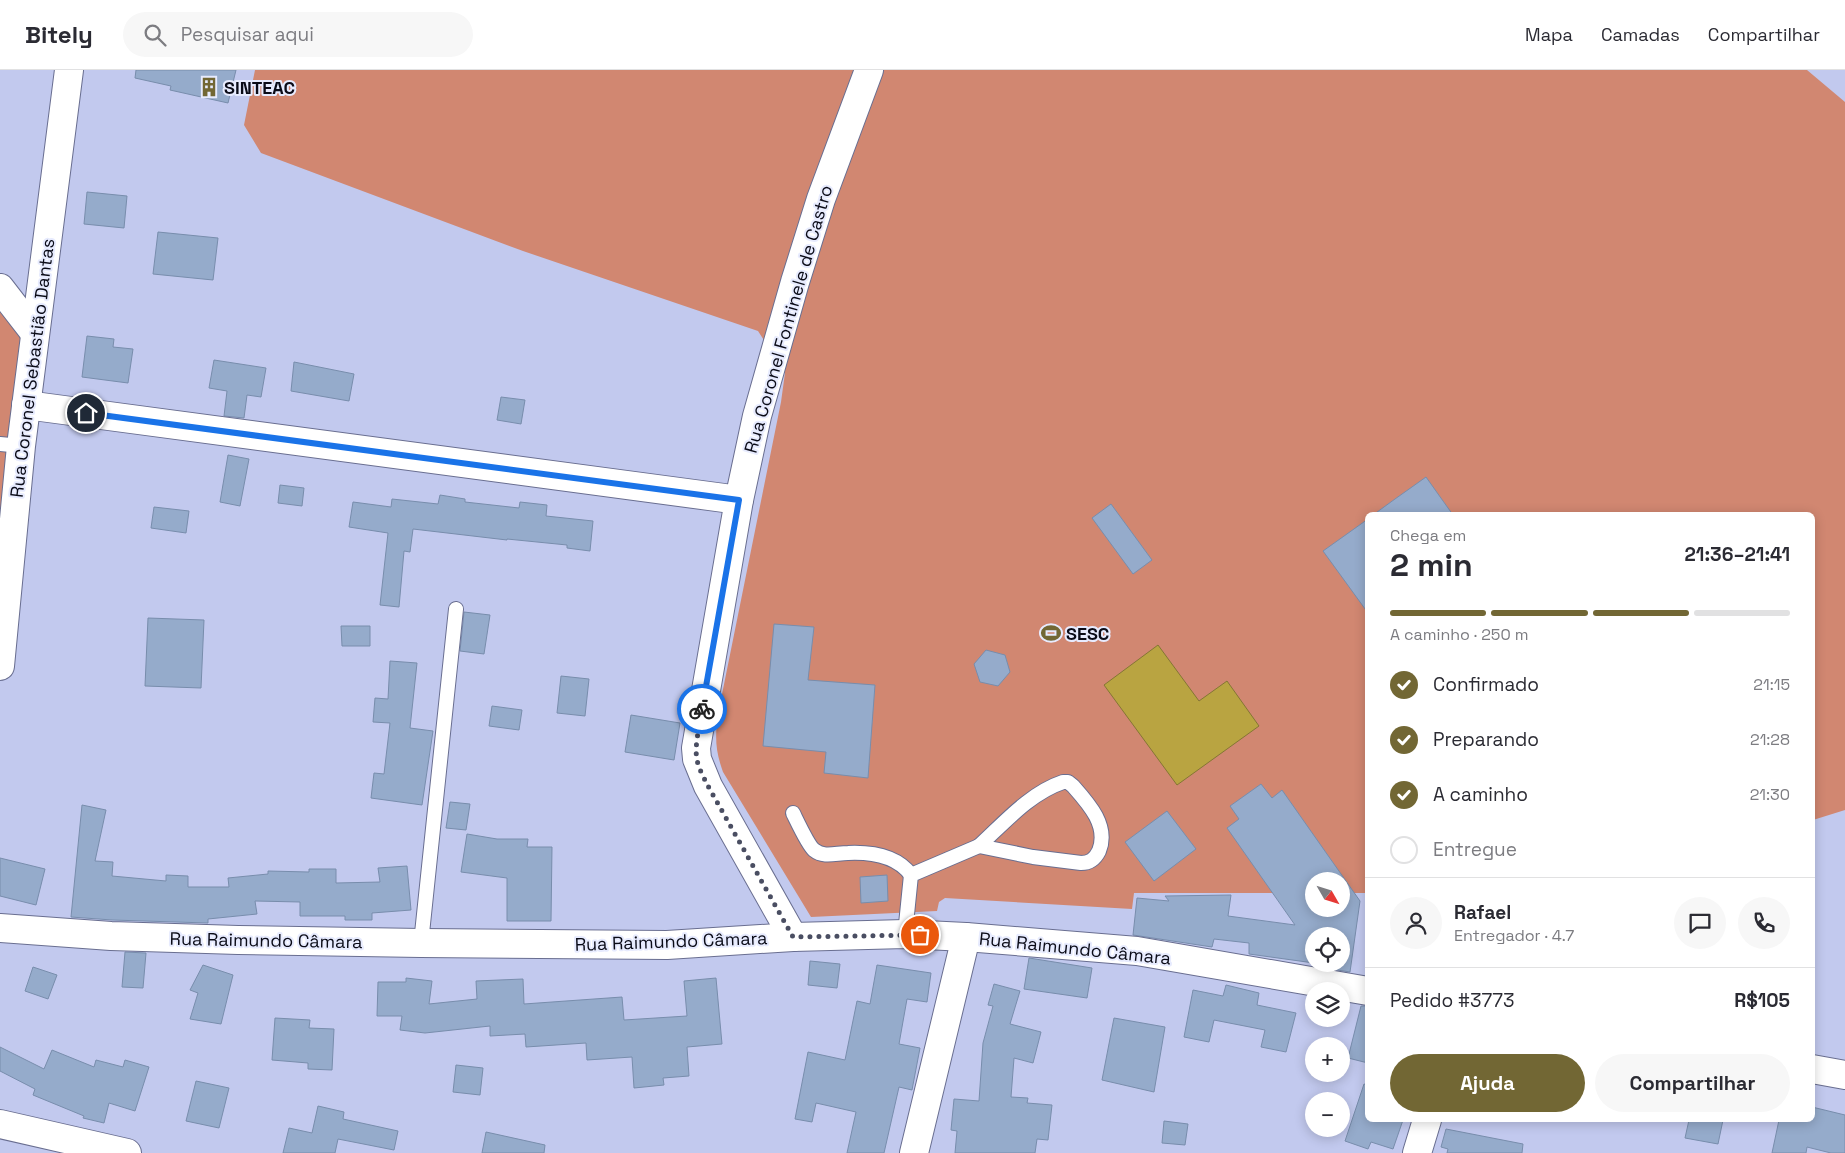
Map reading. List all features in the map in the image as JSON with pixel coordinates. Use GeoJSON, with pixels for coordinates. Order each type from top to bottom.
{"type":"FeatureCollection","features":[{"type":"Feature","properties":{"kind":"street","name":"Rua Coronel Sebastião Dantas"},"geometry":{"type":"LineString","coordinates":[[0,666],[11,445],[26,406],[69,70]]}},
{"type":"Feature","properties":{"kind":"street","name":"Rua Coronel Fontinele de Castro"},"geometry":{"type":"LineString","coordinates":[[793,937],[708,786],[697,759],[696,748],[739,500],[757,416],[821,199],[869,70]]}},
{"type":"Feature","properties":{"kind":"street"},"geometry":{"type":"LineString","coordinates":[[0,288],[34,332]]}},
{"type":"Feature","properties":{"kind":"street"},"geometry":{"type":"LineString","coordinates":[[26,406],[739,500]]}},
{"type":"Feature","properties":{"kind":"street","name":"Rua Raimundo Câmara"},"geometry":{"type":"LineString","coordinates":[[0,928],[111,936],[238,940],[667,945],[793,937],[905,934],[1137,951],[1365,990]]}},
{"type":"Feature","properties":{"kind":"street"},"geometry":{"type":"LineString","coordinates":[[914,1153],[966,937]]}},
{"type":"Feature","properties":{"kind":"street"},"geometry":{"type":"LineString","coordinates":[[1815,1070],[1845,1075]]}},
{"type":"Feature","properties":{"kind":"street"},"geometry":{"type":"LineString","coordinates":[[1417,1153],[1426,1122]]}},
{"type":"Feature","properties":{"kind":"street"},"geometry":{"type":"LineString","coordinates":[[0,1124],[127,1153]]}},
{"type":"Feature","properties":{"kind":"lane"},"geometry":{"type":"LineString","coordinates":[[421,943],[456,609]]}},
{"type":"Feature","properties":{"kind":"lane"},"geometry":{"type":"LineString","coordinates":[[911,875],[979,846],[1040,793],[1063,782],[1068,782],[1073,786],[1100,822],[1103,830],[1103,837],[1097,855],[1087,863],[1033,857],[979,846]]}},
{"type":"Feature","properties":{"kind":"lane"},"geometry":{"type":"LineString","coordinates":[[793,813],[814,849],[825,855],[848,853],[882,856],[900,864],[911,875]]}},
{"type":"Feature","properties":{"kind":"lane"},"geometry":{"type":"LineString","coordinates":[[905,934],[911,875]]}},
{"type":"Feature","properties":{"kind":"shaded area"},"geometry":{"type":"Polygon","coordinates":[[[255,70],[1807,70],[1845,102],[1845,810],[1815,819],[1815,512],[1365,512],[1365,893],[1350,893],[1350,872],[1305,872],[1305,893],[1134,893],[1132,909],[945,898],[939,902],[937,911],[811,917],[723,772],[716,743],[718,714],[781,402],[785,373],[758,331],[523,251],[261,153],[244,125],[255,70]]]}},
{"type":"Feature","properties":{"kind":"shaded area"},"geometry":{"type":"Polygon","coordinates":[[[0,300],[26,335],[0,584],[0,300]]]}},
{"type":"Feature","properties":{"kind":"shaded area"},"geometry":{"type":"Polygon","coordinates":[[[1158,645],[1199,701],[1227,681],[1259,726],[1177,785],[1104,685],[1158,645]]]}},
{"type":"Feature","properties":{"kind":"building","name":"SINTEAC"},"geometry":{"type":"Polygon","coordinates":[[[136,70],[236,70],[228,103],[170,90],[171,86],[135,78],[136,70]]]}},
{"type":"Feature","properties":{"kind":"building"},"geometry":{"type":"Polygon","coordinates":[[[87,192],[127,196],[124,228],[84,224],[87,192]]]}},
{"type":"Feature","properties":{"kind":"building"},"geometry":{"type":"Polygon","coordinates":[[[158,232],[218,238],[213,280],[153,274],[158,232]]]}},
{"type":"Feature","properties":{"kind":"building"},"geometry":{"type":"Polygon","coordinates":[[[87,336],[114,339],[113,347],[133,349],[128,383],[82,377],[87,336]]]}},
{"type":"Feature","properties":{"kind":"building"},"geometry":{"type":"Polygon","coordinates":[[[214,360],[266,368],[261,397],[247,395],[244,418],[224,416],[227,391],[209,388],[214,360]]]}},
{"type":"Feature","properties":{"kind":"building"},"geometry":{"type":"Polygon","coordinates":[[[294,362],[354,374],[349,401],[291,391],[294,362]]]}},
{"type":"Feature","properties":{"kind":"building"},"geometry":{"type":"Polygon","coordinates":[[[501,397],[525,400],[521,424],[497,420],[501,397]]]}},
{"type":"Feature","properties":{"kind":"building"},"geometry":{"type":"Polygon","coordinates":[[[228,455],[249,459],[240,506],[220,502],[228,455]]]}},
{"type":"Feature","properties":{"kind":"building"},"geometry":{"type":"Polygon","coordinates":[[[1426,477],[1451,512],[1377,512],[1426,477]]]}},
{"type":"Feature","properties":{"kind":"building"},"geometry":{"type":"Polygon","coordinates":[[[280,485],[304,488],[302,506],[278,503],[280,485]]]}},
{"type":"Feature","properties":{"kind":"building"},"geometry":{"type":"Polygon","coordinates":[[[440,495],[465,499],[465,502],[519,508],[520,502],[547,505],[546,516],[593,521],[590,551],[567,548],[567,545],[413,529],[410,552],[404,551],[399,607],[380,605],[388,533],[349,527],[353,502],[391,507],[392,499],[438,504],[440,495]]]}},
{"type":"Feature","properties":{"kind":"building"},"geometry":{"type":"Polygon","coordinates":[[[1111,504],[1152,560],[1133,574],[1092,518],[1111,504]]]}},
{"type":"Feature","properties":{"kind":"building"},"geometry":{"type":"Polygon","coordinates":[[[154,507],[189,511],[186,533],[151,528],[154,507]]]}},
{"type":"Feature","properties":{"kind":"building"},"geometry":{"type":"Polygon","coordinates":[[[1365,521],[1365,609],[1323,551],[1365,521]]]}},
{"type":"Feature","properties":{"kind":"building"},"geometry":{"type":"Polygon","coordinates":[[[464,612],[490,615],[484,654],[460,651],[464,612]]]}},
{"type":"Feature","properties":{"kind":"building"},"geometry":{"type":"Polygon","coordinates":[[[148,618],[204,620],[201,688],[145,686],[148,618]]]}},
{"type":"Feature","properties":{"kind":"building"},"geometry":{"type":"Polygon","coordinates":[[[774,624],[814,627],[808,680],[875,685],[868,778],[824,773],[826,752],[763,746],[774,624]]]}},
{"type":"Feature","properties":{"kind":"building"},"geometry":{"type":"Polygon","coordinates":[[[341,626],[370,626],[370,646],[342,646],[341,626]]]}},
{"type":"Feature","properties":{"kind":"building"},"geometry":{"type":"Polygon","coordinates":[[[986,650],[1005,655],[1010,672],[998,686],[980,682],[974,664],[986,650]]]}},
{"type":"Feature","properties":{"kind":"building"},"geometry":{"type":"Polygon","coordinates":[[[390,661],[417,663],[410,728],[433,731],[422,805],[371,798],[374,773],[384,774],[390,723],[373,722],[375,698],[388,699],[390,661]]]}},
{"type":"Feature","properties":{"kind":"building"},"geometry":{"type":"Polygon","coordinates":[[[561,676],[589,679],[585,716],[557,713],[561,676]]]}},
{"type":"Feature","properties":{"kind":"building"},"geometry":{"type":"Polygon","coordinates":[[[492,706],[522,710],[519,730],[489,726],[492,706]]]}},
{"type":"Feature","properties":{"kind":"building"},"geometry":{"type":"Polygon","coordinates":[[[631,715],[680,723],[674,760],[625,752],[631,715]]]}},
{"type":"Feature","properties":{"kind":"building"},"geometry":{"type":"Polygon","coordinates":[[[1261,784],[1272,798],[1282,790],[1340,872],[1305,872],[1305,918],[1350,918],[1350,887],[1360,901],[1350,972],[1350,927],[1305,927],[1305,962],[1249,954],[1249,943],[1214,939],[1212,947],[1133,935],[1137,898],[1169,901],[1165,896],[1231,895],[1228,916],[1295,925],[1227,828],[1239,819],[1230,806],[1261,784]]]}},
{"type":"Feature","properties":{"kind":"building"},"geometry":{"type":"Polygon","coordinates":[[[450,802],[470,804],[466,830],[446,828],[450,802]]]}},
{"type":"Feature","properties":{"kind":"building"},"geometry":{"type":"Polygon","coordinates":[[[82,805],[106,810],[95,861],[113,862],[112,876],[166,881],[166,875],[188,876],[188,887],[229,887],[228,878],[268,874],[268,871],[309,872],[309,869],[336,869],[336,883],[380,882],[378,868],[407,866],[411,910],[372,913],[372,920],[345,920],[345,916],[300,916],[300,902],[255,901],[257,914],[208,919],[208,923],[71,917],[82,805]]]}},
{"type":"Feature","properties":{"kind":"building"},"geometry":{"type":"Polygon","coordinates":[[[1167,811],[1196,849],[1154,881],[1125,842],[1167,811]]]}},
{"type":"Feature","properties":{"kind":"building"},"geometry":{"type":"Polygon","coordinates":[[[467,834],[497,839],[528,839],[527,847],[552,847],[551,921],[507,921],[507,878],[461,872],[467,834]]]}},
{"type":"Feature","properties":{"kind":"building"},"geometry":{"type":"Polygon","coordinates":[[[0,858],[45,869],[36,905],[0,896],[0,858]]]}},
{"type":"Feature","properties":{"kind":"building"},"geometry":{"type":"Polygon","coordinates":[[[887,875],[888,901],[861,903],[860,877],[887,875]]]}},
{"type":"Feature","properties":{"kind":"building"},"geometry":{"type":"Polygon","coordinates":[[[125,952],[146,953],[143,988],[122,987],[125,952]]]}},
{"type":"Feature","properties":{"kind":"building"},"geometry":{"type":"Polygon","coordinates":[[[1029,958],[1092,968],[1087,998],[1024,989],[1029,958]]]}},
{"type":"Feature","properties":{"kind":"building"},"geometry":{"type":"Polygon","coordinates":[[[810,961],[840,964],[837,988],[808,985],[810,961]]]}},
{"type":"Feature","properties":{"kind":"building"},"geometry":{"type":"Polygon","coordinates":[[[203,965],[233,975],[221,1024],[190,1019],[198,993],[190,990],[203,965]]]}},
{"type":"Feature","properties":{"kind":"building"},"geometry":{"type":"Polygon","coordinates":[[[877,965],[931,973],[927,1002],[907,999],[899,1044],[920,1048],[912,1090],[899,1087],[884,1153],[847,1153],[856,1112],[816,1103],[812,1122],[795,1119],[808,1052],[845,1060],[857,1001],[870,1004],[877,965]]]}},
{"type":"Feature","properties":{"kind":"building"},"geometry":{"type":"Polygon","coordinates":[[[33,967],[57,975],[48,999],[25,991],[33,967]]]}},
{"type":"Feature","properties":{"kind":"building"},"geometry":{"type":"Polygon","coordinates":[[[406,978],[432,981],[429,1004],[477,999],[476,981],[523,979],[524,1004],[622,997],[624,1020],[687,1016],[684,981],[716,978],[722,1044],[687,1047],[689,1076],[663,1078],[664,1085],[634,1088],[632,1057],[587,1060],[586,1043],[526,1047],[525,1034],[490,1036],[490,1026],[425,1033],[400,1030],[402,1016],[377,1016],[378,982],[406,982],[406,978]]]}},
{"type":"Feature","properties":{"kind":"building"},"geometry":{"type":"Polygon","coordinates":[[[994,984],[1020,991],[1010,1024],[1041,1032],[1033,1063],[1014,1058],[1011,1097],[1028,1098],[1027,1103],[1052,1105],[1048,1140],[1037,1139],[1035,1153],[955,1153],[957,1131],[951,1130],[954,1099],[979,1101],[983,1043],[993,1006],[988,1005],[994,984]]]}},
{"type":"Feature","properties":{"kind":"building"},"geometry":{"type":"Polygon","coordinates":[[[1226,985],[1259,993],[1257,1005],[1296,1013],[1286,1052],[1261,1047],[1265,1030],[1214,1020],[1209,1042],[1184,1037],[1193,990],[1223,996],[1226,985]]]}},
{"type":"Feature","properties":{"kind":"building"},"geometry":{"type":"Polygon","coordinates":[[[1361,1006],[1365,1006],[1365,1062],[1350,1058],[1350,1050],[1361,1006]]]}},
{"type":"Feature","properties":{"kind":"building"},"geometry":{"type":"Polygon","coordinates":[[[275,1018],[310,1020],[309,1028],[334,1029],[332,1070],[308,1069],[308,1063],[272,1060],[275,1018]]]}},
{"type":"Feature","properties":{"kind":"building"},"geometry":{"type":"Polygon","coordinates":[[[1114,1018],[1165,1027],[1154,1092],[1102,1080],[1114,1018]]]}},
{"type":"Feature","properties":{"kind":"building"},"geometry":{"type":"Polygon","coordinates":[[[0,1047],[44,1069],[52,1050],[94,1067],[96,1060],[123,1067],[125,1060],[149,1067],[135,1111],[109,1103],[104,1123],[83,1118],[84,1116],[33,1095],[35,1089],[0,1071],[0,1047]]]}},
{"type":"Feature","properties":{"kind":"building"},"geometry":{"type":"Polygon","coordinates":[[[456,1065],[483,1068],[480,1095],[453,1092],[456,1065]]]}},
{"type":"Feature","properties":{"kind":"building"},"geometry":{"type":"Polygon","coordinates":[[[196,1081],[229,1088],[219,1128],[186,1121],[196,1081]]]}},
{"type":"Feature","properties":{"kind":"building"},"geometry":{"type":"Polygon","coordinates":[[[1364,1084],[1365,1122],[1402,1122],[1393,1149],[1371,1142],[1368,1149],[1345,1141],[1346,1137],[1350,1137],[1350,1126],[1364,1084]]]}},
{"type":"Feature","properties":{"kind":"building"},"geometry":{"type":"Polygon","coordinates":[[[318,1106],[344,1112],[343,1119],[398,1131],[394,1150],[338,1139],[335,1153],[283,1153],[289,1128],[312,1133],[318,1106]]]}},
{"type":"Feature","properties":{"kind":"building"},"geometry":{"type":"Polygon","coordinates":[[[1815,1108],[1845,1115],[1845,1153],[1831,1153],[1807,1147],[1806,1153],[1772,1153],[1779,1122],[1815,1122],[1815,1108]]]}},
{"type":"Feature","properties":{"kind":"building"},"geometry":{"type":"Polygon","coordinates":[[[1164,1121],[1188,1124],[1185,1145],[1162,1143],[1164,1121]]]}},
{"type":"Feature","properties":{"kind":"building"},"geometry":{"type":"Polygon","coordinates":[[[1689,1122],[1723,1122],[1718,1144],[1685,1138],[1689,1122]]]}},
{"type":"Feature","properties":{"kind":"building"},"geometry":{"type":"Polygon","coordinates":[[[1446,1129],[1523,1144],[1522,1153],[1447,1153],[1448,1149],[1441,1147],[1446,1129]]]}},
{"type":"Feature","properties":{"kind":"building"},"geometry":{"type":"Polygon","coordinates":[[[486,1132],[545,1145],[544,1153],[482,1153],[486,1132]]]}},
{"type":"Feature","properties":{"kind":"way so far"},"geometry":{"type":"LineString","coordinates":[[702,709],[696,748],[700,769],[793,937],[920,935]]}},
{"type":"Feature","properties":{"kind":"place","name":"SINTEAC"},"geometry":{"type":"Point","coordinates":[209,87]}},
{"type":"Feature","properties":{"kind":"place","name":"SESC"},"geometry":{"type":"Point","coordinates":[1051,633]}},
{"type":"Feature","properties":{"kind":"route"},"geometry":{"type":"LineString","coordinates":[[86,413],[739,500],[702,709]]}}]}
